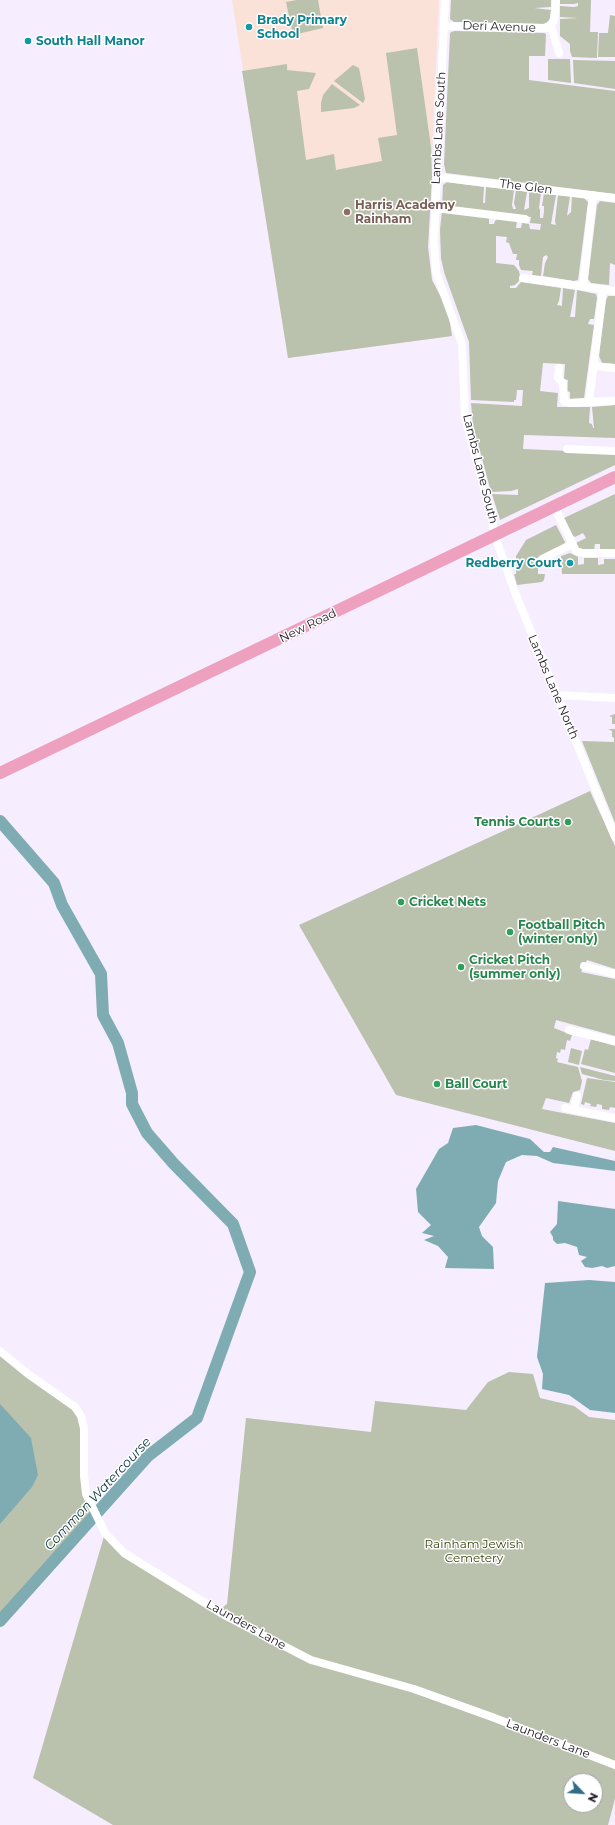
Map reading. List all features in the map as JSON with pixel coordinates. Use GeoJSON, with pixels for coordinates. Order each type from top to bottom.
{"type":"FeatureCollection","features":[{"type":"Feature","properties":{"kind":"main road","name":"New Road"},"geometry":{"type":"LineString","coordinates":[[0,774],[615,477]]}},
{"type":"Feature","properties":{"kind":"street","name":"Lambs Lane South"},"geometry":{"type":"LineString","coordinates":[[445,0],[435,208],[434,241],[436,272],[462,344],[466,418],[490,510],[495,536]]}},
{"type":"Feature","properties":{"kind":"street","name":"Deri Avenue"},"geometry":{"type":"LineString","coordinates":[[444,26],[543,29],[552,25],[556,16],[556,0]]}},
{"type":"Feature","properties":{"kind":"street"},"geometry":{"type":"LineString","coordinates":[[552,25],[559,53]]}},
{"type":"Feature","properties":{"kind":"street","name":"The Glen"},"geometry":{"type":"LineString","coordinates":[[437,177],[615,198]]}},
{"type":"Feature","properties":{"kind":"street"},"geometry":{"type":"LineString","coordinates":[[583,286],[593,195]]}},
{"type":"Feature","properties":{"kind":"street"},"geometry":{"type":"LineString","coordinates":[[435,208],[525,219]]}},
{"type":"Feature","properties":{"kind":"street"},"geometry":{"type":"LineString","coordinates":[[523,278],[615,291]]}},
{"type":"Feature","properties":{"kind":"street"},"geometry":{"type":"LineString","coordinates":[[589,402],[603,289]]}},
{"type":"Feature","properties":{"kind":"street"},"geometry":{"type":"LineString","coordinates":[[593,366],[615,368]]}},
{"type":"Feature","properties":{"kind":"street"},"geometry":{"type":"LineString","coordinates":[[559,368],[558,378],[563,383],[562,393],[566,403],[615,401]]}},
{"type":"Feature","properties":{"kind":"street"},"geometry":{"type":"LineString","coordinates":[[567,449],[615,451]]}},
{"type":"Feature","properties":{"kind":"street"},"geometry":{"type":"LineString","coordinates":[[554,506],[576,551],[583,554],[615,553]]}},
{"type":"Feature","properties":{"kind":"street","name":"Lambs Lane North"},"geometry":{"type":"LineString","coordinates":[[495,536],[523,616],[615,837]]}},
{"type":"Feature","properties":{"kind":"street"},"geometry":{"type":"LineString","coordinates":[[542,559],[572,544]]}},
{"type":"Feature","properties":{"kind":"street"},"geometry":{"type":"LineString","coordinates":[[557,695],[615,698]]}},
{"type":"Feature","properties":{"kind":"street"},"geometry":{"type":"LineString","coordinates":[[584,966],[615,974]]}},
{"type":"Feature","properties":{"kind":"street"},"geometry":{"type":"LineString","coordinates":[[569,1030],[615,1041]]}},
{"type":"Feature","properties":{"kind":"street"},"geometry":{"type":"LineString","coordinates":[[574,1109],[577,1096]]}},
{"type":"Feature","properties":{"kind":"street"},"geometry":{"type":"LineString","coordinates":[[565,1108],[615,1118]]}},
{"type":"Feature","properties":{"kind":"street","name":"Launders Lane"},"geometry":{"type":"LineString","coordinates":[[0,1351],[28,1374],[75,1407],[82,1416],[84,1428],[84,1476],[86,1494],[91,1508],[98,1517],[105,1533],[124,1553],[226,1616],[311,1660],[414,1689],[492,1717],[615,1765]]}},
{"type":"Feature","properties":{"kind":"shaded area","name":"Harris Academy Rainham"},"geometry":{"type":"Polygon","coordinates":[[[232,0],[439,0],[428,247],[432,280],[448,311],[452,336],[288,358],[232,0]]]}},
{"type":"Feature","properties":{"kind":"shaded area"},"geometry":{"type":"Polygon","coordinates":[[[476,1125],[530,1139],[544,1152],[550,1152],[553,1147],[615,1161],[615,1171],[553,1163],[537,1156],[522,1155],[506,1162],[498,1181],[496,1203],[479,1227],[482,1236],[493,1247],[494,1269],[445,1268],[448,1257],[438,1246],[424,1240],[434,1236],[422,1233],[431,1225],[418,1212],[416,1189],[439,1149],[448,1143],[453,1128],[476,1125]]]}},
{"type":"Feature","properties":{"kind":"shaded area"},"geometry":{"type":"Polygon","coordinates":[[[558,1201],[615,1209],[615,1266],[607,1268],[602,1266],[592,1268],[585,1267],[581,1261],[587,1257],[579,1255],[577,1247],[565,1243],[557,1244],[553,1240],[550,1232],[557,1224],[558,1201]]]}},
{"type":"Feature","properties":{"kind":"shaded area"},"geometry":{"type":"Polygon","coordinates":[[[589,1280],[615,1282],[615,1413],[590,1410],[569,1395],[542,1389],[543,1374],[537,1357],[545,1283],[589,1280]]]}},
{"type":"Feature","properties":{"kind":"shaded area"},"geometry":{"type":"Polygon","coordinates":[[[0,1404],[31,1438],[38,1475],[32,1487],[0,1524],[0,1404]]]}},
{"type":"Feature","properties":{"kind":"green space"},"geometry":{"type":"Polygon","coordinates":[[[297,0],[318,0],[323,28],[293,35],[286,2],[297,0]]]}},
{"type":"Feature","properties":{"kind":"green space"},"geometry":{"type":"Polygon","coordinates":[[[451,0],[551,0],[551,7],[534,8],[551,10],[550,18],[548,22],[543,24],[454,22],[450,19],[451,0]]]}},
{"type":"Feature","properties":{"kind":"green space"},"geometry":{"type":"Polygon","coordinates":[[[560,0],[591,0],[590,32],[598,32],[597,58],[572,57],[570,44],[560,36],[560,19],[578,18],[560,17],[560,6],[574,7],[578,6],[578,3],[560,4],[560,0]]]}},
{"type":"Feature","properties":{"kind":"green space"},"geometry":{"type":"Polygon","coordinates":[[[610,15],[615,16],[615,57],[598,57],[599,33],[608,33],[610,15]]]}},
{"type":"Feature","properties":{"kind":"green space"},"geometry":{"type":"Polygon","coordinates":[[[451,32],[544,33],[546,34],[545,56],[529,56],[529,80],[615,91],[615,194],[446,173],[444,164],[450,34],[451,32]]]}},
{"type":"Feature","properties":{"kind":"green space","name":"Harris Academy Rainham"},"geometry":{"type":"Polygon","coordinates":[[[417,48],[431,147],[432,177],[428,247],[432,280],[448,311],[452,336],[288,358],[242,71],[287,64],[287,70],[316,73],[309,89],[297,91],[306,160],[334,154],[336,170],[382,161],[378,138],[397,135],[386,53],[417,48]]]}},
{"type":"Feature","properties":{"kind":"green space"},"geometry":{"type":"Polygon","coordinates":[[[548,59],[570,59],[571,83],[548,80],[548,59]]]}},
{"type":"Feature","properties":{"kind":"green space"},"geometry":{"type":"Polygon","coordinates":[[[573,60],[615,61],[615,89],[574,83],[573,60]]]}},
{"type":"Feature","properties":{"kind":"green space"},"geometry":{"type":"Polygon","coordinates":[[[353,65],[359,68],[365,99],[363,103],[334,81],[353,65]]]}},
{"type":"Feature","properties":{"kind":"green space"},"geometry":{"type":"Polygon","coordinates":[[[332,84],[360,105],[354,108],[321,112],[323,95],[332,84]]]}},
{"type":"Feature","properties":{"kind":"green space"},"geometry":{"type":"Polygon","coordinates":[[[447,182],[484,187],[483,203],[485,203],[486,187],[514,190],[512,205],[513,209],[516,209],[514,203],[516,190],[527,192],[524,210],[529,208],[529,192],[541,193],[539,208],[540,218],[543,218],[544,212],[544,206],[542,206],[544,193],[556,195],[551,224],[556,225],[555,221],[558,195],[570,196],[567,216],[571,212],[572,196],[584,198],[588,202],[578,280],[574,281],[543,276],[545,263],[548,257],[546,255],[543,257],[541,276],[532,275],[533,271],[521,270],[519,260],[516,260],[517,254],[513,254],[509,243],[506,242],[507,237],[496,236],[496,263],[514,265],[519,271],[519,281],[515,285],[510,286],[510,288],[516,288],[521,282],[561,288],[557,305],[562,306],[563,288],[575,290],[570,317],[575,317],[577,290],[596,294],[597,298],[594,319],[590,319],[588,324],[594,325],[584,398],[570,399],[570,392],[567,391],[568,380],[564,379],[565,364],[543,363],[540,391],[558,393],[557,407],[590,407],[589,423],[592,424],[593,428],[592,407],[615,405],[615,438],[524,435],[523,449],[615,453],[615,465],[500,520],[492,494],[518,495],[518,489],[511,491],[491,492],[473,425],[471,403],[522,406],[523,390],[517,390],[516,400],[514,400],[514,402],[471,400],[469,342],[444,272],[441,258],[440,230],[442,211],[489,218],[489,224],[494,224],[498,218],[517,220],[516,228],[521,228],[522,223],[529,224],[530,229],[540,230],[541,224],[530,223],[531,217],[442,207],[443,185],[447,182]]]}},
{"type":"Feature","properties":{"kind":"green space"},"geometry":{"type":"Polygon","coordinates":[[[600,201],[615,203],[615,265],[610,263],[609,285],[591,283],[588,279],[597,205],[600,201]]]}},
{"type":"Feature","properties":{"kind":"green space"},"geometry":{"type":"Polygon","coordinates":[[[608,296],[615,296],[615,364],[602,363],[599,356],[606,300],[608,296]]]}},
{"type":"Feature","properties":{"kind":"green space"},"geometry":{"type":"Polygon","coordinates":[[[615,494],[615,550],[600,550],[600,544],[595,544],[594,550],[580,550],[576,543],[586,538],[583,533],[575,537],[572,535],[564,518],[615,494]]]}},
{"type":"Feature","properties":{"kind":"green space"},"geometry":{"type":"Polygon","coordinates":[[[556,525],[566,544],[539,558],[534,558],[534,563],[538,565],[538,574],[545,574],[544,580],[542,582],[517,585],[514,574],[516,574],[516,556],[526,540],[556,525]]]}},
{"type":"Feature","properties":{"kind":"green space"},"geometry":{"type":"Polygon","coordinates":[[[570,553],[578,557],[578,565],[584,564],[584,558],[598,558],[598,565],[604,564],[604,559],[615,559],[615,574],[562,574],[561,556],[570,553]]]}},
{"type":"Feature","properties":{"kind":"green space"},"geometry":{"type":"Polygon","coordinates":[[[615,714],[615,724],[612,724],[612,717],[609,716],[615,714]]]}},
{"type":"Feature","properties":{"kind":"green space"},"geometry":{"type":"Polygon","coordinates":[[[608,729],[615,729],[615,823],[582,741],[614,742],[612,731],[608,729]]]}},
{"type":"Feature","properties":{"kind":"green space"},"geometry":{"type":"Polygon","coordinates":[[[590,791],[615,846],[615,969],[587,960],[581,972],[615,979],[615,1036],[556,1020],[554,1028],[572,1035],[570,1041],[567,1040],[565,1050],[561,1049],[560,1053],[557,1052],[557,1062],[578,1067],[582,1081],[580,1090],[573,1092],[569,1103],[546,1098],[542,1109],[615,1123],[615,1151],[396,1095],[299,925],[590,791]]]}},
{"type":"Feature","properties":{"kind":"green space"},"geometry":{"type":"Polygon","coordinates":[[[591,1039],[615,1046],[615,1073],[581,1064],[585,1049],[588,1050],[591,1039]]]}},
{"type":"Feature","properties":{"kind":"green space"},"geometry":{"type":"Polygon","coordinates":[[[571,1048],[582,1051],[579,1065],[568,1062],[571,1048]]]}},
{"type":"Feature","properties":{"kind":"green space"},"geometry":{"type":"Polygon","coordinates":[[[580,1067],[615,1076],[615,1081],[604,1080],[582,1074],[580,1067]]]}},
{"type":"Feature","properties":{"kind":"green space"},"geometry":{"type":"Polygon","coordinates":[[[587,1078],[615,1082],[615,1108],[610,1107],[609,1110],[602,1109],[602,1105],[597,1104],[596,1107],[590,1106],[591,1104],[585,1102],[584,1105],[581,1104],[587,1078]]]}},
{"type":"Feature","properties":{"kind":"green space"},"geometry":{"type":"Polygon","coordinates":[[[0,1351],[75,1407],[84,1428],[80,1447],[86,1494],[90,1512],[0,1618],[0,1351]]]}},
{"type":"Feature","properties":{"kind":"green space","name":"Rainham Jewish Cemetery"},"geometry":{"type":"Polygon","coordinates":[[[509,1372],[533,1374],[540,1398],[574,1406],[589,1417],[615,1420],[615,1799],[608,1825],[113,1825],[33,1778],[105,1533],[124,1553],[218,1611],[227,1604],[246,1418],[371,1432],[375,1401],[466,1410],[488,1382],[509,1372]]]}},
{"type":"Feature","properties":{"kind":"waterway","name":"Common Watercourse"},"geometry":{"type":"LineString","coordinates":[[0,821],[54,883],[62,905],[101,974],[103,1015],[118,1043],[132,1093],[132,1104],[147,1133],[174,1164],[233,1224],[250,1272],[197,1418],[148,1456],[0,1621]]}},
{"type":"Feature","properties":{"kind":"place","name":"Brady Primary School"},"geometry":{"type":"Point","coordinates":[249,27]}},
{"type":"Feature","properties":{"kind":"place","name":"South Hall Manor"},"geometry":{"type":"Point","coordinates":[28,41]}},
{"type":"Feature","properties":{"kind":"place","name":"Harris Academy Rainham"},"geometry":{"type":"Point","coordinates":[347,212]}},
{"type":"Feature","properties":{"kind":"place","name":"Redberry Court"},"geometry":{"type":"Point","coordinates":[570,563]}},
{"type":"Feature","properties":{"kind":"place","name":"Tennis Courts"},"geometry":{"type":"Point","coordinates":[568,822]}},
{"type":"Feature","properties":{"kind":"place","name":"Cricket Nets"},"geometry":{"type":"Point","coordinates":[401,902]}},
{"type":"Feature","properties":{"kind":"place","name":"Football Pitch (winter only)"},"geometry":{"type":"Point","coordinates":[510,932]}},
{"type":"Feature","properties":{"kind":"place","name":"Cricket Pitch (summer only)"},"geometry":{"type":"Point","coordinates":[461,967]}},
{"type":"Feature","properties":{"kind":"place","name":"Ball Court"},"geometry":{"type":"Point","coordinates":[437,1084]}}]}
